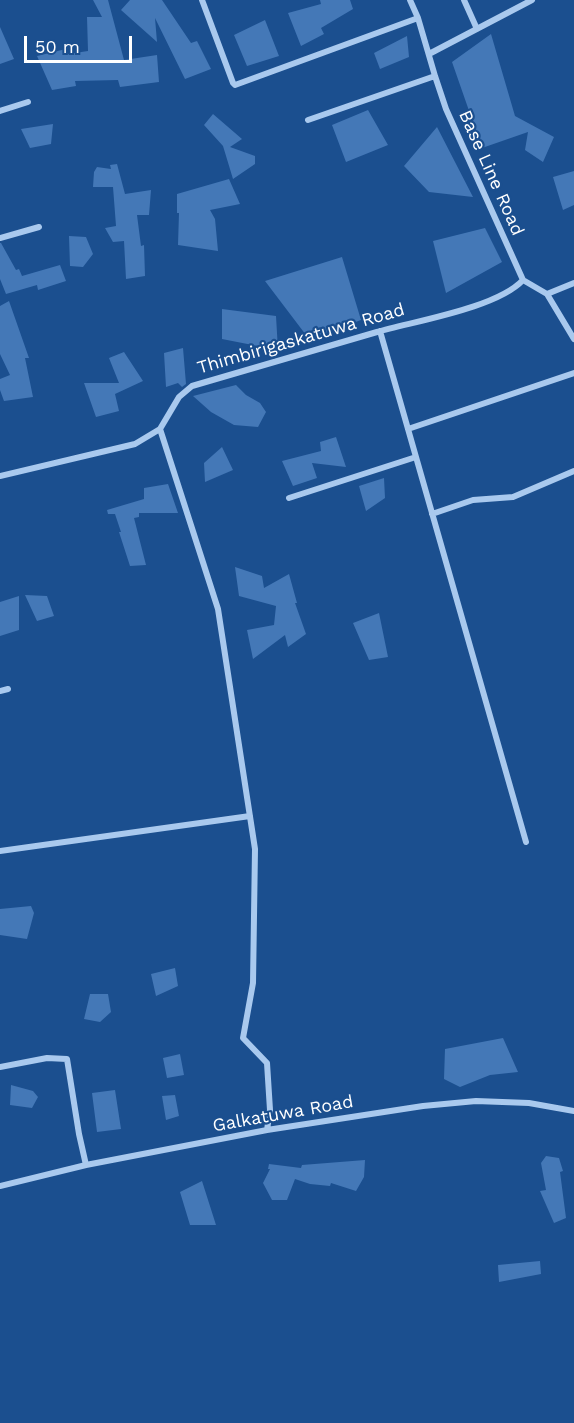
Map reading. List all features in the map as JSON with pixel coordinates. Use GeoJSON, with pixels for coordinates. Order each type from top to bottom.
{"type":"FeatureCollection","features":[{"type":"Feature","properties":{"kind":"street"},"geometry":{"type":"LineString","coordinates":[[202,0],[233,83],[236,85],[418,18]]}},
{"type":"Feature","properties":{"kind":"street","name":"Base Line Road"},"geometry":{"type":"LineString","coordinates":[[411,0],[446,109],[523,280]]}},
{"type":"Feature","properties":{"kind":"street"},"geometry":{"type":"LineString","coordinates":[[464,0],[477,29]]}},
{"type":"Feature","properties":{"kind":"street"},"geometry":{"type":"LineString","coordinates":[[429,54],[532,0]]}},
{"type":"Feature","properties":{"kind":"street"},"geometry":{"type":"LineString","coordinates":[[308,120],[435,76]]}},
{"type":"Feature","properties":{"kind":"street"},"geometry":{"type":"LineString","coordinates":[[0,111],[28,102]]}},
{"type":"Feature","properties":{"kind":"street"},"geometry":{"type":"LineString","coordinates":[[0,238],[39,227]]}},
{"type":"Feature","properties":{"kind":"street"},"geometry":{"type":"LineString","coordinates":[[523,280],[547,294],[574,339]]}},
{"type":"Feature","properties":{"kind":"street","name":"Thimbirigaskatuwa Road"},"geometry":{"type":"LineString","coordinates":[[0,476],[135,444],[160,429],[179,397],[192,386],[478,305],[515,288],[523,280]]}},
{"type":"Feature","properties":{"kind":"street"},"geometry":{"type":"LineString","coordinates":[[547,294],[574,283]]}},
{"type":"Feature","properties":{"kind":"street"},"geometry":{"type":"LineString","coordinates":[[380,331],[526,842]]}},
{"type":"Feature","properties":{"kind":"street"},"geometry":{"type":"LineString","coordinates":[[408,429],[574,373]]}},
{"type":"Feature","properties":{"kind":"street"},"geometry":{"type":"LineString","coordinates":[[160,429],[218,609],[250,816],[255,849],[254,983],[243,1038],[267,1063],[270,1110],[267,1130]]}},
{"type":"Feature","properties":{"kind":"street"},"geometry":{"type":"LineString","coordinates":[[289,498],[416,457]]}},
{"type":"Feature","properties":{"kind":"street"},"geometry":{"type":"LineString","coordinates":[[432,514],[473,501],[513,497],[574,471]]}},
{"type":"Feature","properties":{"kind":"street"},"geometry":{"type":"LineString","coordinates":[[0,691],[8,689]]}},
{"type":"Feature","properties":{"kind":"street"},"geometry":{"type":"LineString","coordinates":[[0,851],[250,816]]}},
{"type":"Feature","properties":{"kind":"street"},"geometry":{"type":"LineString","coordinates":[[0,1067],[47,1058],[67,1059],[79,1134],[87,1165]]}},
{"type":"Feature","properties":{"kind":"street","name":"Galkatuwa Road"},"geometry":{"type":"LineString","coordinates":[[0,1186],[87,1165],[267,1130],[423,1106],[476,1101],[529,1103],[574,1111]]}},
{"type":"Feature","properties":{"kind":"building"},"geometry":{"type":"Polygon","coordinates":[[[93,0],[108,0],[124,60],[157,55],[159,82],[120,87],[118,80],[75,81],[76,86],[52,90],[37,56],[66,49],[68,54],[88,51],[87,17],[102,17],[93,0]]]}},
{"type":"Feature","properties":{"kind":"building"},"geometry":{"type":"Polygon","coordinates":[[[130,0],[162,0],[191,43],[197,41],[211,69],[185,79],[155,18],[157,42],[121,10],[130,0]]]}},
{"type":"Feature","properties":{"kind":"building"},"geometry":{"type":"Polygon","coordinates":[[[320,0],[350,0],[353,9],[321,28],[324,34],[301,46],[288,13],[321,4],[320,0]]]}},
{"type":"Feature","properties":{"kind":"building"},"geometry":{"type":"Polygon","coordinates":[[[265,20],[279,56],[247,66],[234,35],[265,20]]]}},
{"type":"Feature","properties":{"kind":"building"},"geometry":{"type":"Polygon","coordinates":[[[0,27],[14,59],[0,64],[0,27]]]}},
{"type":"Feature","properties":{"kind":"building"},"geometry":{"type":"Polygon","coordinates":[[[491,34],[515,116],[554,137],[543,162],[525,150],[528,132],[482,148],[452,62],[491,34]]]}},
{"type":"Feature","properties":{"kind":"building"},"geometry":{"type":"Polygon","coordinates":[[[407,36],[409,57],[380,69],[374,53],[407,36]]]}},
{"type":"Feature","properties":{"kind":"building"},"geometry":{"type":"Polygon","coordinates":[[[368,110],[388,145],[346,162],[332,125],[368,110]]]}},
{"type":"Feature","properties":{"kind":"building"},"geometry":{"type":"Polygon","coordinates":[[[213,114],[242,139],[230,147],[255,156],[255,164],[233,179],[223,146],[204,125],[213,114]]]}},
{"type":"Feature","properties":{"kind":"building"},"geometry":{"type":"Polygon","coordinates":[[[53,124],[51,144],[30,148],[21,129],[53,124]]]}},
{"type":"Feature","properties":{"kind":"building"},"geometry":{"type":"Polygon","coordinates":[[[437,127],[473,197],[429,192],[404,166],[437,127]]]}},
{"type":"Feature","properties":{"kind":"building"},"geometry":{"type":"Polygon","coordinates":[[[117,164],[125,194],[151,190],[149,215],[137,215],[141,246],[144,245],[145,276],[126,279],[124,241],[113,242],[105,228],[116,226],[113,187],[93,187],[94,172],[97,167],[111,169],[110,165],[117,164]]]}},
{"type":"Feature","properties":{"kind":"building"},"geometry":{"type":"Polygon","coordinates":[[[574,171],[574,205],[563,210],[553,177],[574,171]]]}},
{"type":"Feature","properties":{"kind":"building"},"geometry":{"type":"Polygon","coordinates":[[[229,179],[240,204],[210,210],[215,219],[218,251],[178,245],[177,194],[229,179]]]}},
{"type":"Feature","properties":{"kind":"building"},"geometry":{"type":"Polygon","coordinates":[[[485,228],[502,262],[446,293],[433,241],[485,228]]]}},
{"type":"Feature","properties":{"kind":"building"},"geometry":{"type":"Polygon","coordinates":[[[69,236],[86,237],[93,254],[83,267],[70,266],[69,236]]]}},
{"type":"Feature","properties":{"kind":"building"},"geometry":{"type":"Polygon","coordinates":[[[0,243],[22,276],[60,265],[66,281],[38,290],[37,285],[6,294],[0,279],[0,243]]]}},
{"type":"Feature","properties":{"kind":"building"},"geometry":{"type":"Polygon","coordinates":[[[342,257],[361,320],[309,339],[265,281],[342,257]]]}},
{"type":"Feature","properties":{"kind":"building"},"geometry":{"type":"Polygon","coordinates":[[[9,301],[29,358],[25,358],[33,397],[4,401],[0,390],[0,379],[10,375],[0,354],[0,306],[9,301]]]}},
{"type":"Feature","properties":{"kind":"building"},"geometry":{"type":"Polygon","coordinates":[[[222,309],[276,316],[278,350],[222,339],[222,309]]]}},
{"type":"Feature","properties":{"kind":"building"},"geometry":{"type":"Polygon","coordinates":[[[183,348],[186,384],[182,387],[178,383],[166,387],[164,353],[183,348]]]}},
{"type":"Feature","properties":{"kind":"building"},"geometry":{"type":"Polygon","coordinates":[[[124,352],[143,381],[115,394],[119,411],[96,417],[84,383],[119,383],[109,358],[124,352]]]}},
{"type":"Feature","properties":{"kind":"building"},"geometry":{"type":"Polygon","coordinates":[[[236,385],[246,395],[260,403],[266,412],[258,427],[234,425],[211,412],[193,396],[236,385]]]}},
{"type":"Feature","properties":{"kind":"building"},"geometry":{"type":"Polygon","coordinates":[[[336,437],[346,467],[312,463],[317,478],[293,486],[282,461],[321,451],[320,442],[336,437]]]}},
{"type":"Feature","properties":{"kind":"building"},"geometry":{"type":"Polygon","coordinates":[[[222,447],[233,470],[205,482],[204,463],[222,447]]]}},
{"type":"Feature","properties":{"kind":"building"},"geometry":{"type":"Polygon","coordinates":[[[384,478],[385,498],[366,511],[359,486],[384,478]]]}},
{"type":"Feature","properties":{"kind":"building"},"geometry":{"type":"Polygon","coordinates":[[[168,484],[178,513],[139,513],[139,517],[134,518],[146,565],[130,566],[115,514],[108,514],[107,510],[144,499],[144,488],[168,484]]]}},
{"type":"Feature","properties":{"kind":"building"},"geometry":{"type":"Polygon","coordinates":[[[235,567],[262,576],[264,588],[289,574],[297,603],[295,603],[306,634],[288,647],[285,635],[253,659],[247,630],[274,625],[276,606],[239,596],[235,567]]]}},
{"type":"Feature","properties":{"kind":"building"},"geometry":{"type":"Polygon","coordinates":[[[25,595],[47,596],[54,616],[37,621],[25,595]]]}},
{"type":"Feature","properties":{"kind":"building"},"geometry":{"type":"Polygon","coordinates":[[[19,596],[19,630],[0,636],[0,602],[19,596]]]}},
{"type":"Feature","properties":{"kind":"building"},"geometry":{"type":"Polygon","coordinates":[[[379,613],[388,657],[369,660],[353,623],[379,613]]]}},
{"type":"Feature","properties":{"kind":"building"},"geometry":{"type":"Polygon","coordinates":[[[31,906],[34,913],[27,939],[0,935],[0,909],[31,906]]]}},
{"type":"Feature","properties":{"kind":"building"},"geometry":{"type":"Polygon","coordinates":[[[175,968],[178,986],[156,996],[151,974],[175,968]]]}},
{"type":"Feature","properties":{"kind":"building"},"geometry":{"type":"Polygon","coordinates":[[[90,994],[108,994],[111,1012],[100,1022],[84,1019],[90,994]]]}},
{"type":"Feature","properties":{"kind":"building"},"geometry":{"type":"Polygon","coordinates":[[[503,1038],[518,1072],[490,1075],[460,1087],[444,1079],[445,1049],[503,1038]]]}},
{"type":"Feature","properties":{"kind":"building"},"geometry":{"type":"Polygon","coordinates":[[[180,1054],[184,1075],[167,1078],[163,1058],[180,1054]]]}},
{"type":"Feature","properties":{"kind":"building"},"geometry":{"type":"Polygon","coordinates":[[[11,1085],[33,1091],[38,1097],[32,1108],[10,1105],[11,1085]]]}},
{"type":"Feature","properties":{"kind":"building"},"geometry":{"type":"Polygon","coordinates":[[[115,1090],[121,1129],[97,1132],[92,1093],[115,1090]]]}},
{"type":"Feature","properties":{"kind":"building"},"geometry":{"type":"Polygon","coordinates":[[[175,1095],[179,1116],[166,1120],[162,1096],[175,1095]]]}},
{"type":"Feature","properties":{"kind":"building"},"geometry":{"type":"Polygon","coordinates":[[[546,1156],[559,1158],[563,1171],[560,1172],[566,1218],[554,1223],[540,1191],[546,1190],[541,1163],[546,1156]]]}},
{"type":"Feature","properties":{"kind":"building"},"geometry":{"type":"Polygon","coordinates":[[[365,1160],[364,1177],[356,1191],[331,1183],[330,1186],[310,1184],[295,1179],[287,1200],[272,1200],[263,1183],[270,1169],[268,1169],[269,1164],[301,1168],[302,1165],[365,1160]]]}},
{"type":"Feature","properties":{"kind":"building"},"geometry":{"type":"Polygon","coordinates":[[[202,1181],[216,1225],[190,1225],[180,1192],[202,1181]]]}},
{"type":"Feature","properties":{"kind":"building"},"geometry":{"type":"Polygon","coordinates":[[[540,1261],[541,1274],[499,1282],[498,1265],[540,1261]]]}}]}
